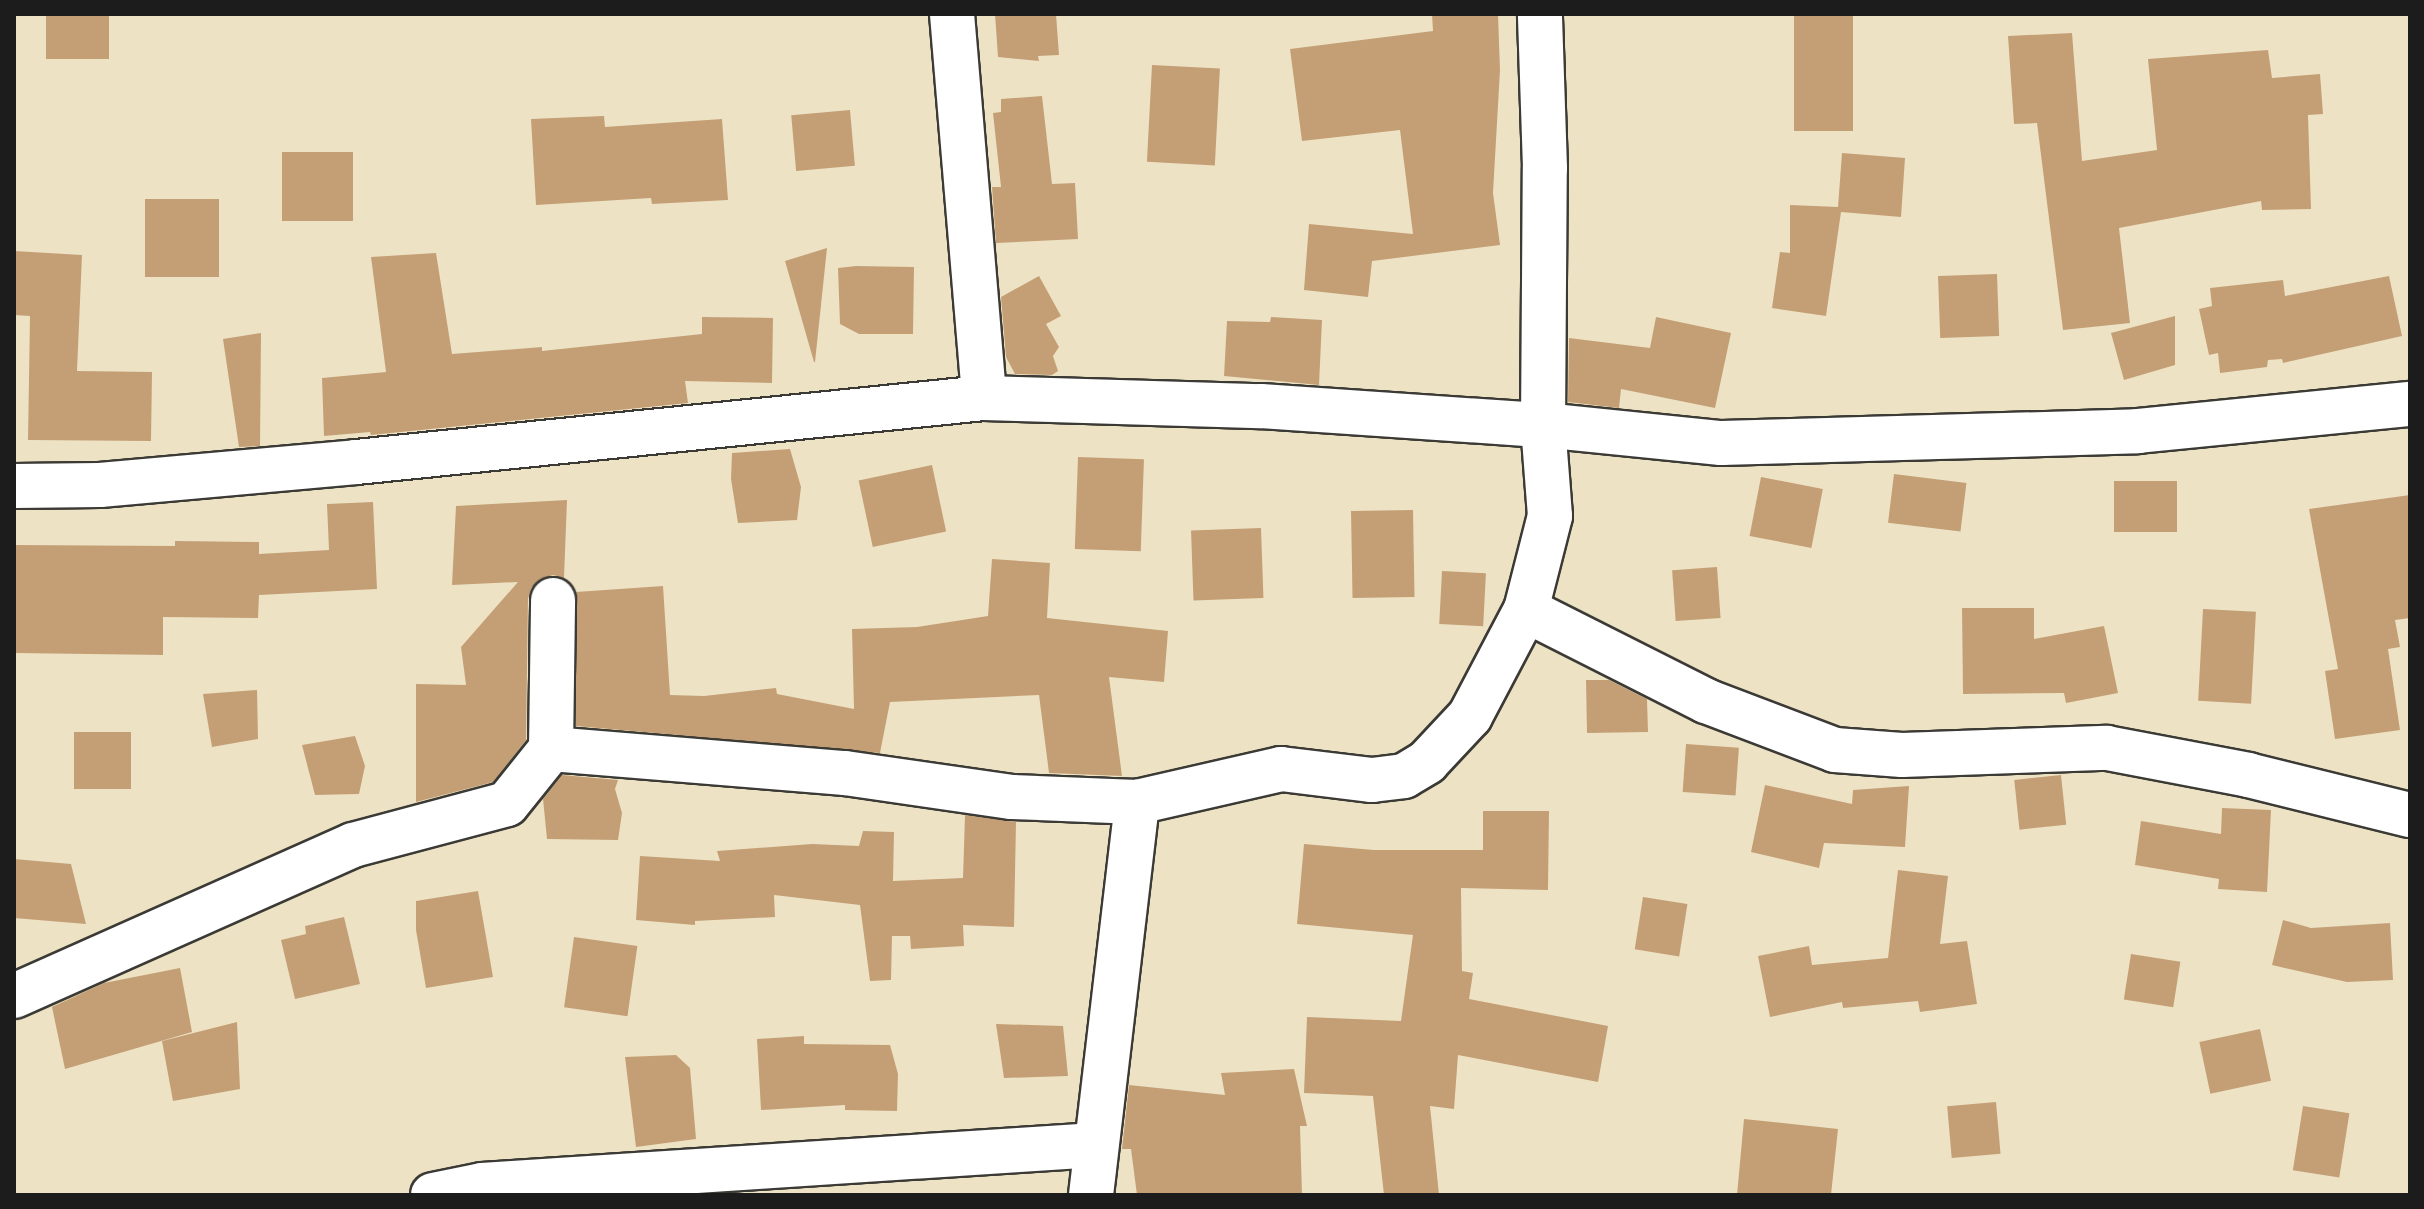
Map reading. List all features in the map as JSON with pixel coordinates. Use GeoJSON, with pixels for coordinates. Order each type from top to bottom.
{"type":"FeatureCollection","features":[{"type":"Feature","properties":{"kind":"street"},"geometry":{"type":"LineString","coordinates":[[952,14],[984,398]]}},
{"type":"Feature","properties":{"kind":"street"},"geometry":{"type":"LineString","coordinates":[[551,749],[845,773],[1012,797],[1137,802],[1281,769],[1372,780],[1404,776],[1427,762],[1470,716],[1526,610],[1550,516],[1543,425],[1545,168],[1540,14]]}},
{"type":"Feature","properties":{"kind":"street"},"geometry":{"type":"LineString","coordinates":[[14,486],[100,485],[326,465],[984,398],[1261,406],[1543,425],[1721,443],[2138,431],[2410,404]]}},
{"type":"Feature","properties":{"kind":"street"},"geometry":{"type":"LineString","coordinates":[[14,996],[353,845],[507,804],[551,749],[553,600]]}},
{"type":"Feature","properties":{"kind":"street"},"geometry":{"type":"LineString","coordinates":[[1526,610],[1706,701],[1835,750],[1902,755],[2107,748],[2248,775],[2410,815]]}},
{"type":"Feature","properties":{"kind":"street"},"geometry":{"type":"LineString","coordinates":[[1091,1195],[1137,802]]}},
{"type":"Feature","properties":{"kind":"street"},"geometry":{"type":"LineString","coordinates":[[433,1195],[482,1185],[1096,1145]]}},
{"type":"Feature","properties":{"kind":"building"},"geometry":{"type":"Polygon","coordinates":[[[46,14],[109,14],[109,59],[46,59],[46,14]]]}},
{"type":"Feature","properties":{"kind":"building"},"geometry":{"type":"Polygon","coordinates":[[[995,14],[1056,14],[1059,55],[1038,56],[1039,61],[998,57],[995,14]]]}},
{"type":"Feature","properties":{"kind":"building"},"geometry":{"type":"Polygon","coordinates":[[[1432,14],[1498,14],[1500,70],[1493,193],[1500,245],[1372,261],[1368,297],[1304,290],[1309,224],[1413,234],[1400,130],[1302,141],[1290,49],[1433,31],[1432,14]]]}},
{"type":"Feature","properties":{"kind":"building"},"geometry":{"type":"Polygon","coordinates":[[[1794,14],[1853,14],[1853,131],[1794,131],[1794,14]]]}},
{"type":"Feature","properties":{"kind":"building"},"geometry":{"type":"Polygon","coordinates":[[[2072,33],[2082,161],[2157,150],[2148,59],[2268,50],[2272,78],[2320,74],[2323,114],[2308,115],[2311,209],[2262,210],[2261,201],[2119,228],[2130,323],[2063,330],[2037,123],[2014,124],[2008,36],[2072,33]]]}},
{"type":"Feature","properties":{"kind":"building"},"geometry":{"type":"Polygon","coordinates":[[[1152,65],[1220,69],[1215,165],[1147,162],[1152,65]]]}},
{"type":"Feature","properties":{"kind":"building"},"geometry":{"type":"Polygon","coordinates":[[[1042,96],[1052,184],[1075,183],[1078,239],[996,243],[992,187],[1001,187],[993,113],[1001,112],[1001,99],[1042,96]]]}},
{"type":"Feature","properties":{"kind":"building"},"geometry":{"type":"Polygon","coordinates":[[[850,110],[855,166],[796,171],[791,115],[850,110]]]}},
{"type":"Feature","properties":{"kind":"building"},"geometry":{"type":"Polygon","coordinates":[[[604,116],[605,127],[722,119],[728,200],[652,204],[651,198],[536,205],[531,119],[604,116]]]}},
{"type":"Feature","properties":{"kind":"building"},"geometry":{"type":"Polygon","coordinates":[[[282,152],[353,152],[353,221],[282,221],[282,152]]]}},
{"type":"Feature","properties":{"kind":"building"},"geometry":{"type":"Polygon","coordinates":[[[1842,153],[1905,158],[1901,217],[1841,212],[1826,316],[1772,308],[1780,252],[1790,253],[1790,205],[1838,207],[1842,153]]]}},
{"type":"Feature","properties":{"kind":"building"},"geometry":{"type":"Polygon","coordinates":[[[145,199],[219,199],[219,277],[145,277],[145,199]]]}},
{"type":"Feature","properties":{"kind":"building"},"geometry":{"type":"Polygon","coordinates":[[[827,248],[815,362],[814,362],[785,261],[827,248]]]}},
{"type":"Feature","properties":{"kind":"building"},"geometry":{"type":"Polygon","coordinates":[[[14,251],[82,255],[77,371],[152,372],[151,441],[28,440],[30,316],[14,315],[14,251]]]}},
{"type":"Feature","properties":{"kind":"building"},"geometry":{"type":"Polygon","coordinates":[[[436,253],[452,354],[542,347],[542,351],[702,334],[702,317],[773,318],[772,383],[685,381],[688,403],[371,435],[370,432],[324,436],[322,378],[386,372],[371,257],[436,253]]]}},
{"type":"Feature","properties":{"kind":"building"},"geometry":{"type":"Polygon","coordinates":[[[914,267],[913,334],[859,334],[840,324],[838,268],[914,267]]]}},
{"type":"Feature","properties":{"kind":"building"},"geometry":{"type":"Polygon","coordinates":[[[1997,274],[1999,336],[1940,338],[1938,276],[1997,274]]]}},
{"type":"Feature","properties":{"kind":"building"},"geometry":{"type":"Polygon","coordinates":[[[1039,276],[1061,316],[1046,324],[1059,347],[1053,356],[1058,371],[1052,375],[1015,374],[1006,357],[1001,297],[1039,276]]]}},
{"type":"Feature","properties":{"kind":"building"},"geometry":{"type":"Polygon","coordinates":[[[2389,276],[2402,336],[2283,363],[2282,359],[2268,360],[2267,367],[2220,373],[2218,353],[2209,355],[2199,309],[2212,306],[2210,288],[2283,280],[2285,296],[2389,276]]]}},
{"type":"Feature","properties":{"kind":"building"},"geometry":{"type":"Polygon","coordinates":[[[2175,316],[2175,365],[2124,380],[2111,333],[2175,316]]]}},
{"type":"Feature","properties":{"kind":"building"},"geometry":{"type":"Polygon","coordinates":[[[1271,317],[1322,320],[1319,385],[1224,376],[1227,321],[1270,322],[1271,317]]]}},
{"type":"Feature","properties":{"kind":"building"},"geometry":{"type":"Polygon","coordinates":[[[1656,317],[1731,333],[1715,408],[1621,389],[1619,408],[1568,402],[1569,338],[1650,348],[1656,317]]]}},
{"type":"Feature","properties":{"kind":"building"},"geometry":{"type":"Polygon","coordinates":[[[261,333],[260,446],[239,447],[223,339],[261,333]]]}},
{"type":"Feature","properties":{"kind":"building"},"geometry":{"type":"Polygon","coordinates":[[[790,449],[801,487],[797,520],[738,523],[731,479],[732,453],[790,449]]]}},
{"type":"Feature","properties":{"kind":"building"},"geometry":{"type":"Polygon","coordinates":[[[1078,457],[1144,459],[1141,551],[1075,549],[1078,457]]]}},
{"type":"Feature","properties":{"kind":"building"},"geometry":{"type":"Polygon","coordinates":[[[932,465],[946,532],[873,547],[859,481],[932,465]]]}},
{"type":"Feature","properties":{"kind":"building"},"geometry":{"type":"Polygon","coordinates":[[[1894,474],[1966,483],[1960,532],[1888,523],[1894,474]]]}},
{"type":"Feature","properties":{"kind":"building"},"geometry":{"type":"Polygon","coordinates":[[[1761,477],[1823,489],[1811,548],[1750,536],[1761,477]]]}},
{"type":"Feature","properties":{"kind":"building"},"geometry":{"type":"Polygon","coordinates":[[[2114,481],[2177,481],[2177,532],[2114,532],[2114,481]]]}},
{"type":"Feature","properties":{"kind":"building"},"geometry":{"type":"Polygon","coordinates":[[[2410,495],[2410,618],[2395,620],[2400,647],[2388,649],[2400,730],[2335,739],[2325,671],[2338,669],[2309,509],[2410,495]]]}},
{"type":"Feature","properties":{"kind":"building"},"geometry":{"type":"Polygon","coordinates":[[[567,500],[564,578],[553,575],[540,579],[531,588],[528,599],[526,740],[493,782],[416,802],[416,684],[466,685],[461,647],[518,582],[452,585],[456,506],[567,500]]]}},
{"type":"Feature","properties":{"kind":"building"},"geometry":{"type":"Polygon","coordinates":[[[373,502],[377,589],[259,595],[258,618],[163,617],[163,655],[14,653],[14,545],[175,546],[175,541],[259,542],[259,554],[329,550],[327,504],[373,502]]]}},
{"type":"Feature","properties":{"kind":"building"},"geometry":{"type":"Polygon","coordinates":[[[1413,510],[1415,597],[1353,598],[1351,511],[1413,510]]]}},
{"type":"Feature","properties":{"kind":"building"},"geometry":{"type":"Polygon","coordinates":[[[1261,528],[1263,598],[1193,600],[1191,530],[1261,528]]]}},
{"type":"Feature","properties":{"kind":"building"},"geometry":{"type":"Polygon","coordinates":[[[992,559],[1050,563],[1047,618],[1168,631],[1164,682],[1109,677],[1122,776],[1049,773],[1039,695],[890,702],[880,753],[576,726],[576,592],[663,586],[670,695],[704,696],[776,688],[777,694],[854,709],[852,629],[917,627],[988,616],[992,559]]]}},
{"type":"Feature","properties":{"kind":"building"},"geometry":{"type":"Polygon","coordinates":[[[1717,567],[1721,618],[1676,621],[1672,570],[1717,567]]]}},
{"type":"Feature","properties":{"kind":"building"},"geometry":{"type":"Polygon","coordinates":[[[1442,571],[1486,573],[1483,626],[1439,624],[1442,571]]]}},
{"type":"Feature","properties":{"kind":"building"},"geometry":{"type":"Polygon","coordinates":[[[1962,608],[2034,608],[2034,639],[2104,626],[2118,693],[2066,703],[2064,693],[1963,694],[1962,608]]]}},
{"type":"Feature","properties":{"kind":"building"},"geometry":{"type":"Polygon","coordinates":[[[2203,609],[2256,612],[2251,704],[2198,701],[2203,609]]]}},
{"type":"Feature","properties":{"kind":"building"},"geometry":{"type":"Polygon","coordinates":[[[1586,680],[1609,680],[1647,699],[1648,732],[1587,733],[1586,680]]]}},
{"type":"Feature","properties":{"kind":"building"},"geometry":{"type":"Polygon","coordinates":[[[257,690],[258,739],[212,747],[203,694],[257,690]]]}},
{"type":"Feature","properties":{"kind":"building"},"geometry":{"type":"Polygon","coordinates":[[[74,732],[131,732],[131,789],[74,789],[74,732]]]}},
{"type":"Feature","properties":{"kind":"building"},"geometry":{"type":"Polygon","coordinates":[[[355,736],[365,766],[359,794],[315,795],[302,745],[355,736]]]}},
{"type":"Feature","properties":{"kind":"building"},"geometry":{"type":"Polygon","coordinates":[[[1686,744],[1739,748],[1736,796],[1683,792],[1686,744]]]}},
{"type":"Feature","properties":{"kind":"building"},"geometry":{"type":"Polygon","coordinates":[[[562,775],[618,780],[615,789],[622,813],[618,840],[547,839],[543,799],[562,775]]]}},
{"type":"Feature","properties":{"kind":"building"},"geometry":{"type":"Polygon","coordinates":[[[2061,775],[2066,825],[2019,830],[2014,780],[2061,775]]]}},
{"type":"Feature","properties":{"kind":"building"},"geometry":{"type":"Polygon","coordinates":[[[1765,785],[1852,804],[1853,790],[1909,786],[1905,847],[1824,843],[1819,868],[1751,852],[1765,785]]]}},
{"type":"Feature","properties":{"kind":"building"},"geometry":{"type":"Polygon","coordinates":[[[2222,808],[2271,810],[2267,892],[2218,889],[2219,879],[2135,865],[2141,821],[2221,834],[2222,808]]]}},
{"type":"Feature","properties":{"kind":"building"},"geometry":{"type":"Polygon","coordinates":[[[1483,811],[1549,811],[1548,890],[1461,888],[1462,971],[1473,973],[1469,999],[1608,1026],[1598,1082],[1458,1055],[1454,1109],[1430,1106],[1439,1195],[1384,1195],[1373,1096],[1304,1093],[1307,1017],[1401,1021],[1413,935],[1297,924],[1304,844],[1374,850],[1483,850],[1483,811]]]}},
{"type":"Feature","properties":{"kind":"building"},"geometry":{"type":"Polygon","coordinates":[[[965,815],[1016,822],[1014,927],[963,925],[964,946],[911,949],[910,936],[892,936],[891,980],[870,981],[860,905],[774,895],[775,917],[695,921],[695,925],[636,920],[640,856],[720,861],[717,851],[812,844],[859,846],[863,831],[894,832],[893,881],[963,878],[965,815]]]}},
{"type":"Feature","properties":{"kind":"building"},"geometry":{"type":"Polygon","coordinates":[[[14,859],[71,864],[86,924],[14,918],[14,859]]]}},
{"type":"Feature","properties":{"kind":"building"},"geometry":{"type":"Polygon","coordinates":[[[1898,870],[1948,876],[1940,944],[1967,941],[1977,1004],[1920,1012],[1918,1001],[1843,1008],[1842,1002],[1770,1017],[1758,956],[1809,946],[1812,965],[1888,958],[1898,870]]]}},
{"type":"Feature","properties":{"kind":"building"},"geometry":{"type":"Polygon","coordinates":[[[478,891],[493,977],[426,988],[416,930],[416,901],[478,891]]]}},
{"type":"Feature","properties":{"kind":"building"},"geometry":{"type":"Polygon","coordinates":[[[1643,897],[1687,904],[1679,956],[1635,949],[1643,897]]]}},
{"type":"Feature","properties":{"kind":"building"},"geometry":{"type":"Polygon","coordinates":[[[344,917],[360,984],[295,999],[281,940],[306,934],[305,926],[344,917]]]}},
{"type":"Feature","properties":{"kind":"building"},"geometry":{"type":"Polygon","coordinates":[[[2283,920],[2311,928],[2390,923],[2393,980],[2347,982],[2272,965],[2283,920]]]}},
{"type":"Feature","properties":{"kind":"building"},"geometry":{"type":"Polygon","coordinates":[[[574,937],[637,946],[627,1016],[564,1007],[574,937]]]}},
{"type":"Feature","properties":{"kind":"building"},"geometry":{"type":"Polygon","coordinates":[[[2131,954],[2180,962],[2173,1007],[2124,999],[2131,954]]]}},
{"type":"Feature","properties":{"kind":"building"},"geometry":{"type":"Polygon","coordinates":[[[180,968],[192,1032],[65,1069],[52,1007],[104,983],[180,968]]]}},
{"type":"Feature","properties":{"kind":"building"},"geometry":{"type":"Polygon","coordinates":[[[237,1022],[240,1089],[173,1101],[162,1041],[237,1022]]]}},
{"type":"Feature","properties":{"kind":"building"},"geometry":{"type":"Polygon","coordinates":[[[996,1024],[1063,1026],[1068,1076],[1004,1078],[996,1024]]]}},
{"type":"Feature","properties":{"kind":"building"},"geometry":{"type":"Polygon","coordinates":[[[2260,1029],[2271,1081],[2210,1094],[2199,1042],[2260,1029]]]}},
{"type":"Feature","properties":{"kind":"building"},"geometry":{"type":"Polygon","coordinates":[[[804,1036],[804,1044],[890,1045],[898,1074],[897,1111],[845,1110],[845,1105],[761,1110],[757,1039],[804,1036]]]}},
{"type":"Feature","properties":{"kind":"building"},"geometry":{"type":"Polygon","coordinates":[[[676,1055],[690,1068],[696,1139],[636,1147],[625,1057],[676,1055]]]}},
{"type":"Feature","properties":{"kind":"building"},"geometry":{"type":"Polygon","coordinates":[[[1294,1069],[1307,1126],[1300,1126],[1302,1195],[1137,1195],[1131,1149],[1122,1149],[1129,1085],[1225,1095],[1221,1073],[1294,1069]]]}},
{"type":"Feature","properties":{"kind":"building"},"geometry":{"type":"Polygon","coordinates":[[[1996,1102],[2001,1154],[1952,1158],[1947,1106],[1996,1102]]]}},
{"type":"Feature","properties":{"kind":"building"},"geometry":{"type":"Polygon","coordinates":[[[2303,1106],[2349,1113],[2339,1178],[2293,1170],[2303,1106]]]}},
{"type":"Feature","properties":{"kind":"building"},"geometry":{"type":"Polygon","coordinates":[[[1744,1119],[1838,1129],[1831,1195],[1737,1195],[1744,1119]]]}}]}
